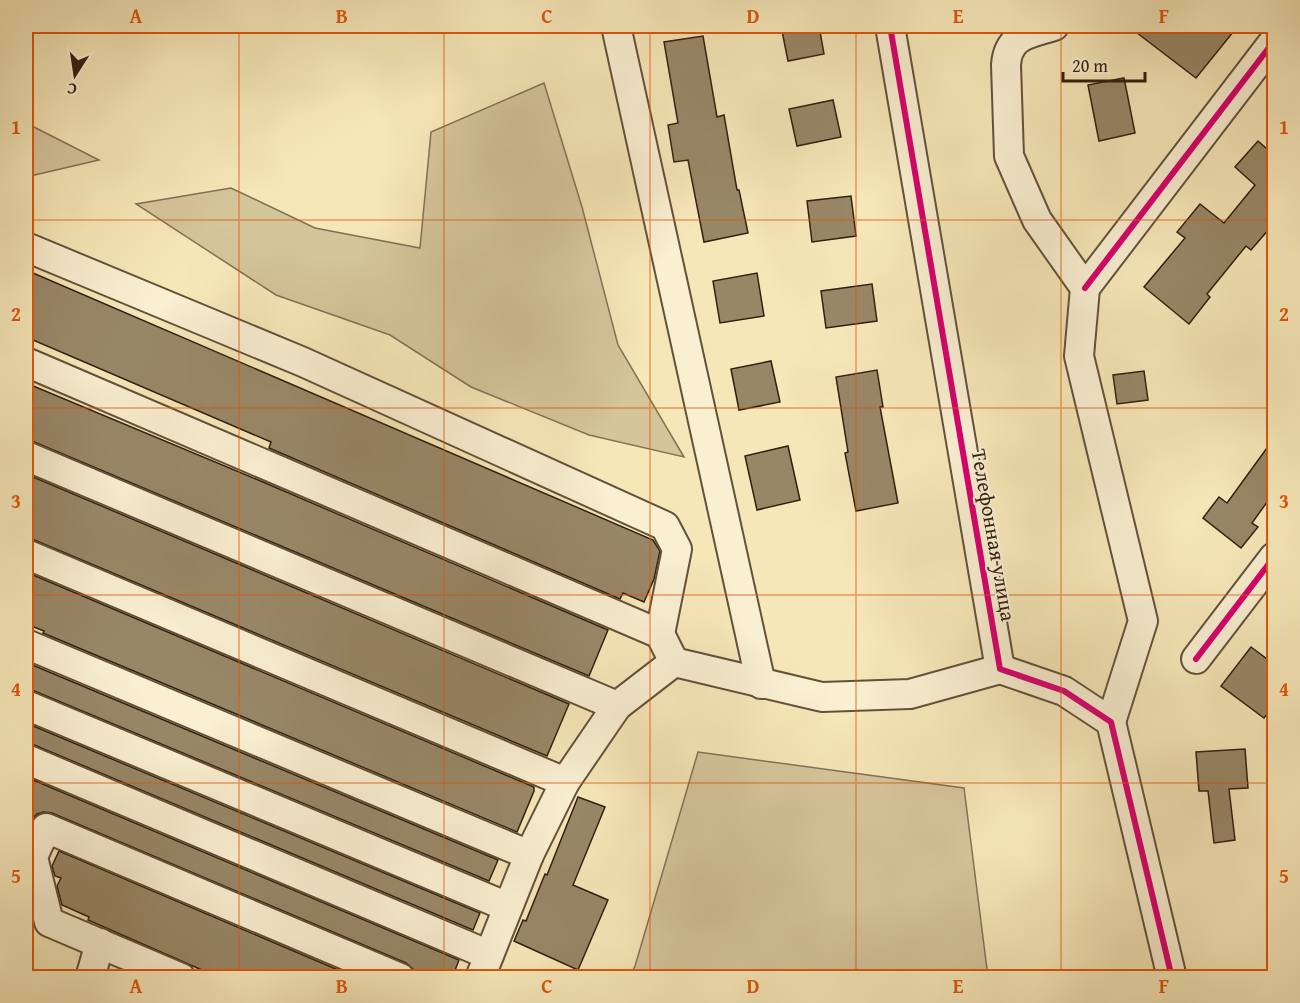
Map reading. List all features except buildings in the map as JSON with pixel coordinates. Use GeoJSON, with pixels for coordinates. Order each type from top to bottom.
{"type":"FeatureCollection","features":[{"type":"Feature","properties":{"kind":"street"},"geometry":{"type":"LineString","coordinates":[[616,26],[760,684]]}},
{"type":"Feature","properties":{"kind":"street","name":"Телефонная улица"},"geometry":{"type":"LineString","coordinates":[[890,26],[1000,669]]}},
{"type":"Feature","properties":{"kind":"street"},"geometry":{"type":"LineString","coordinates":[[1054,26],[1025,35],[1012,43],[1007,52],[1009,156],[1037,220],[1085,288]]}},
{"type":"Feature","properties":{"kind":"street"},"geometry":{"type":"LineString","coordinates":[[1172,978],[1111,722],[1143,621],[1079,356],[1085,288],[1275,41]]}},
{"type":"Feature","properties":{"kind":"street"},"geometry":{"type":"LineString","coordinates":[[26,247],[303,362],[665,526],[676,549],[660,634],[674,662],[822,697],[910,694],[1000,669],[1064,691],[1111,722]]}},
{"type":"Feature","properties":{"kind":"street"},"geometry":{"type":"LineString","coordinates":[[26,362],[660,634]]}},
{"type":"Feature","properties":{"kind":"street"},"geometry":{"type":"LineString","coordinates":[[26,456],[617,706]]}},
{"type":"Feature","properties":{"kind":"street"},"geometry":{"type":"LineString","coordinates":[[26,554],[565,782]]}},
{"type":"Feature","properties":{"kind":"street"},"geometry":{"type":"LineString","coordinates":[[1196,658],[1275,557]]}},
{"type":"Feature","properties":{"kind":"street"},"geometry":{"type":"LineString","coordinates":[[26,644],[529,855]]}},
{"type":"Feature","properties":{"kind":"street"},"geometry":{"type":"LineString","coordinates":[[26,759],[484,966],[529,855],[565,782],[617,706],[674,662]]}},
{"type":"Feature","properties":{"kind":"street"},"geometry":{"type":"LineString","coordinates":[[26,705],[508,907]]}},
{"type":"Feature","properties":{"kind":"street"},"geometry":{"type":"LineString","coordinates":[[181,978],[49,922],[33,857],[46,828],[400,978]]}},
{"type":"Feature","properties":{"kind":"street"},"geometry":{"type":"LineString","coordinates":[[90,978],[100,943]]}},
{"type":"Feature","properties":{"kind":"shaded area"},"geometry":{"type":"Polygon","coordinates":[[[544,83],[582,207],[618,345],[684,457],[589,435],[471,387],[390,335],[276,295],[136,204],[231,188],[315,228],[420,248],[431,132],[544,83]]]}},
{"type":"Feature","properties":{"kind":"shaded area"},"geometry":{"type":"Polygon","coordinates":[[[26,123],[99,160],[26,177],[26,123]]]}},
{"type":"Feature","properties":{"kind":"shaded area"},"geometry":{"type":"Polygon","coordinates":[[[698,752],[964,788],[988,977],[629,977],[635,966],[698,752]]]}},
{"type":"Feature","properties":{"kind":"cycle path"},"geometry":{"type":"LineString","coordinates":[[890,26],[1000,669],[1064,691],[1111,722],[1172,978]]}},
{"type":"Feature","properties":{"kind":"cycle path"},"geometry":{"type":"LineString","coordinates":[[1085,288],[1274,41]]}},
{"type":"Feature","properties":{"kind":"cycle path"},"geometry":{"type":"LineString","coordinates":[[1196,659],[1274,557]]}}]}
